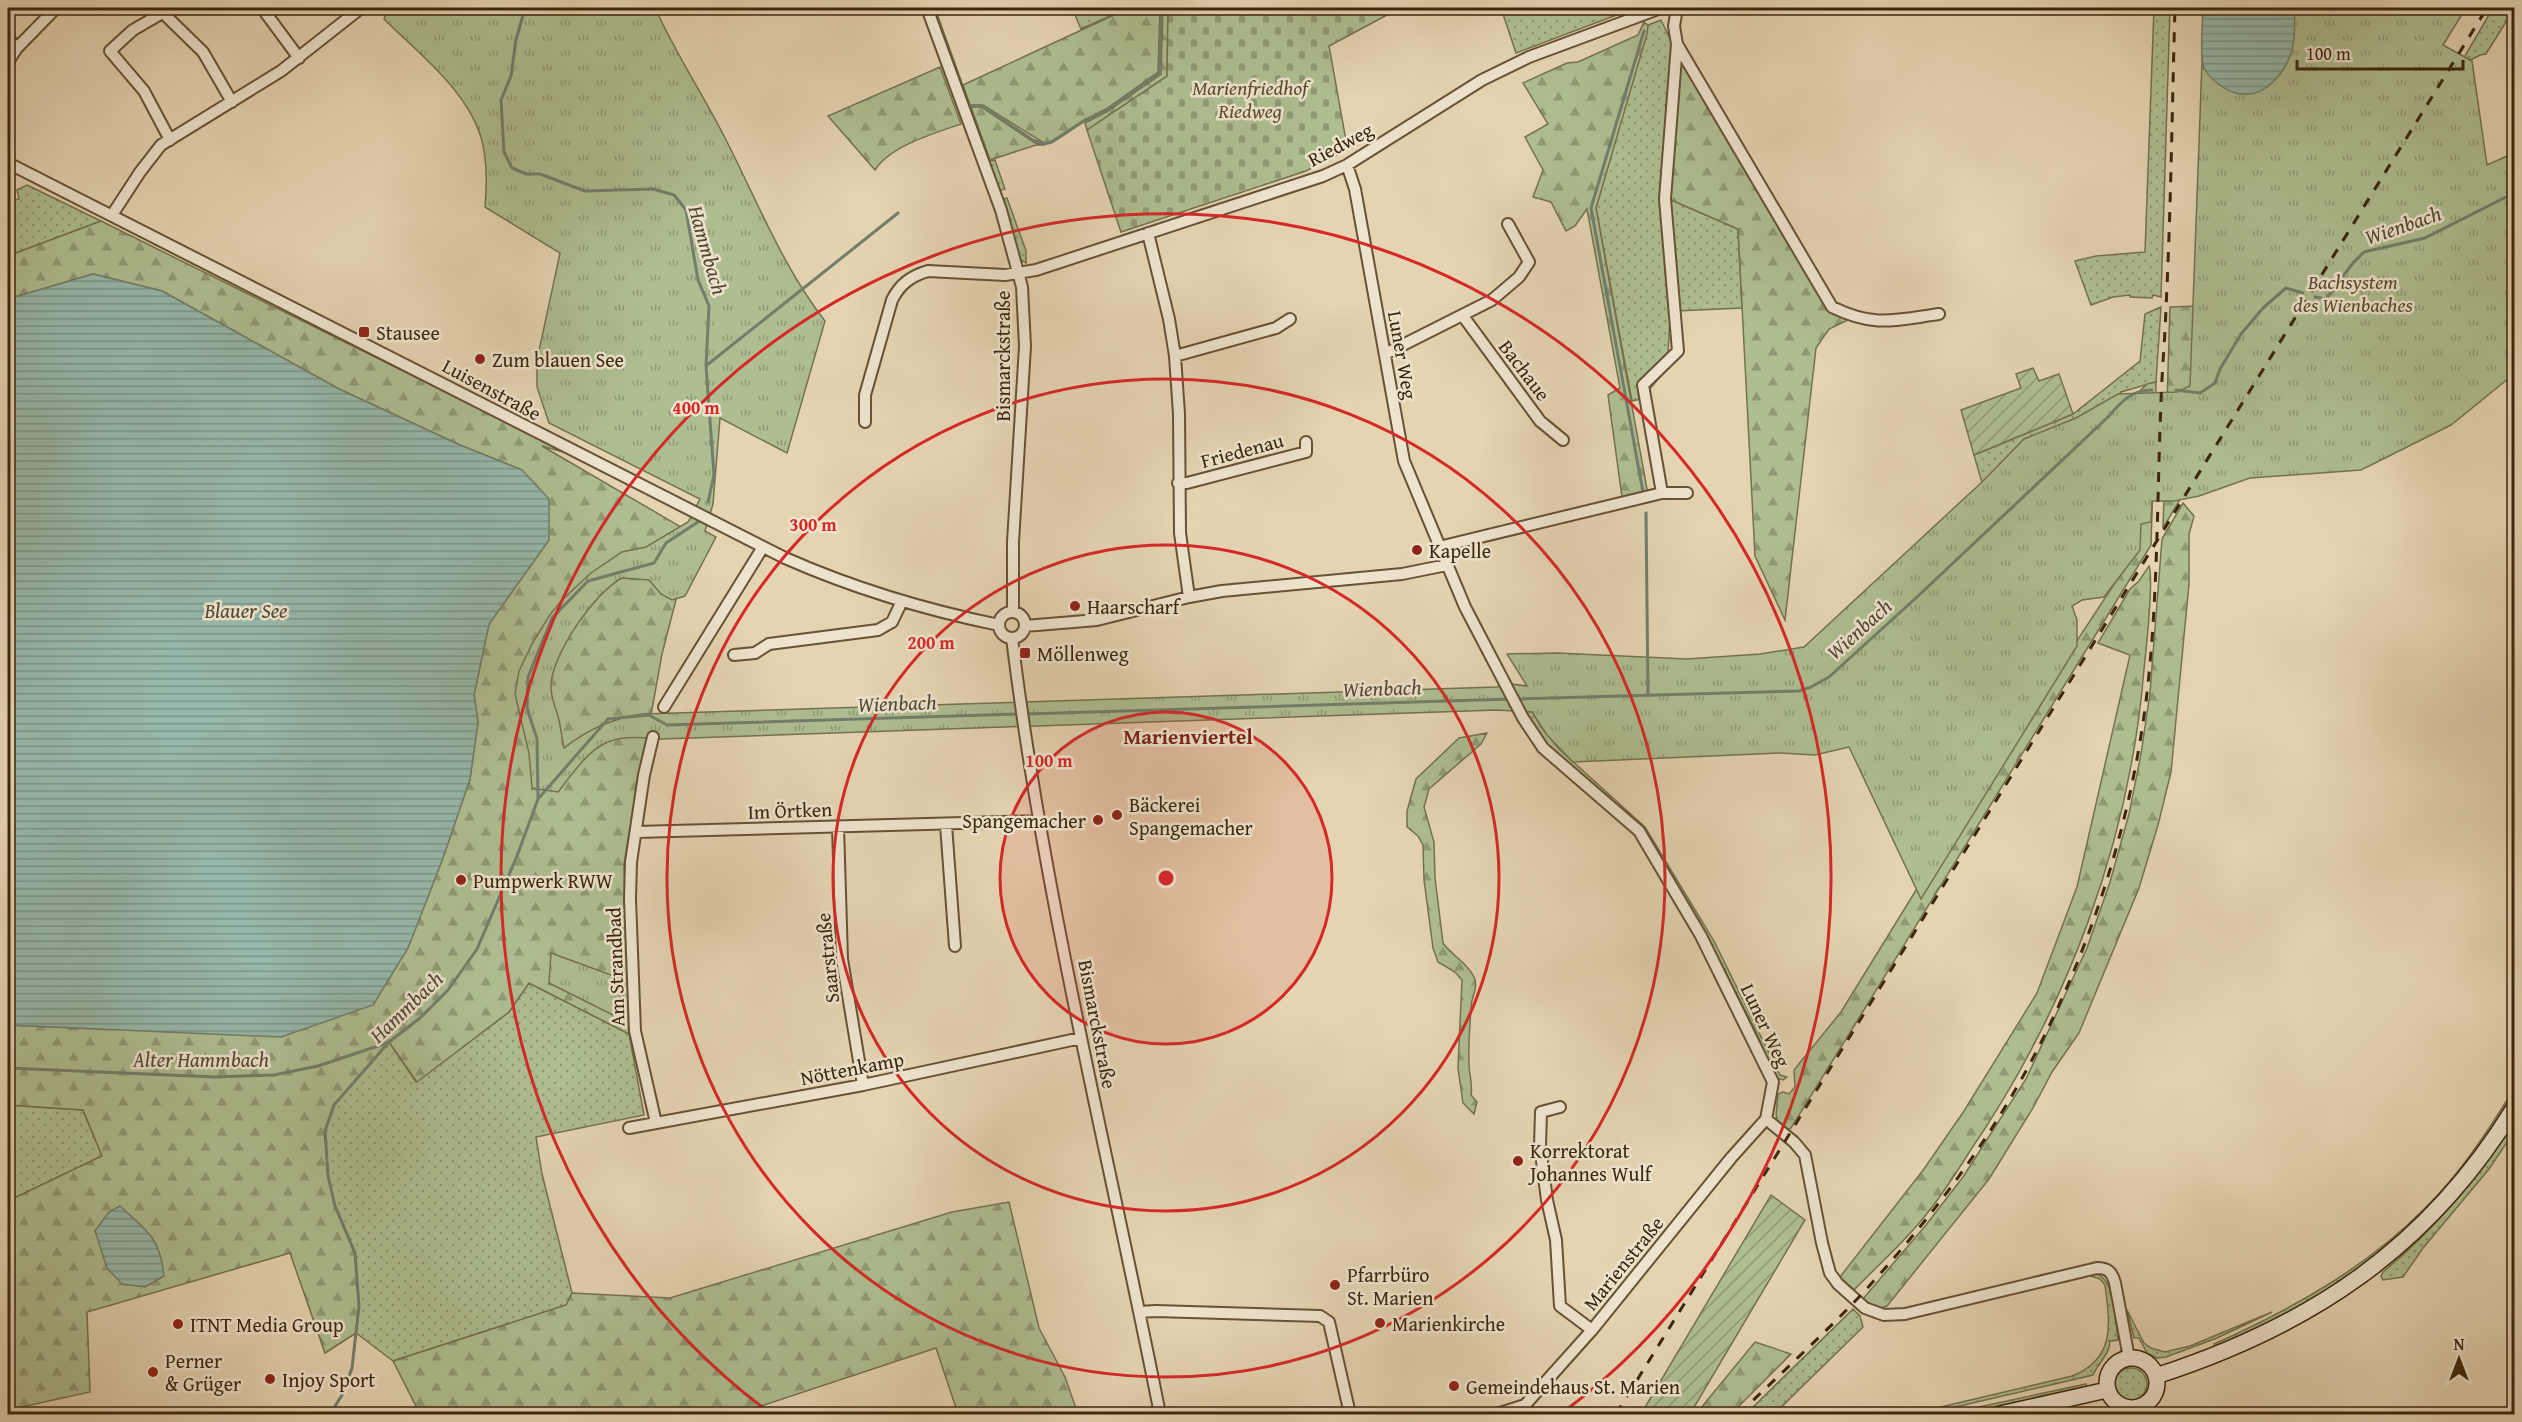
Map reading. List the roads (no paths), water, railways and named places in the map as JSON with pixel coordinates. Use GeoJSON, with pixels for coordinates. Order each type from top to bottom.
{"type":"FeatureCollection","features":[{"type":"Feature","properties":{"kind":"street"},"geometry":{"type":"LineString","coordinates":[[8,62],[17,48],[56,8]]}},
{"type":"Feature","properties":{"kind":"street"},"geometry":{"type":"LineString","coordinates":[[262,8],[299,58]]}},
{"type":"Feature","properties":{"kind":"street"},"geometry":{"type":"LineString","coordinates":[[112,215],[140,172],[161,146],[299,58],[361,8]]}},
{"type":"Feature","properties":{"kind":"street","name":"Bismarckstraße"},"geometry":{"type":"LineString","coordinates":[[927,8],[1000,210],[1019,273],[1025,314],[1013,542],[1013,612]]}},
{"type":"Feature","properties":{"kind":"street","name":"Riedweg"},"geometry":{"type":"LineString","coordinates":[[865,422],[865,395],[892,300],[900,287],[917,274],[928,272],[1005,275],[1036,270],[1323,176],[1347,165],[1482,80],[1529,57],[1661,8],[1674,26]]}},
{"type":"Feature","properties":{"kind":"street","name":"Riedweg"},"geometry":{"type":"LineString","coordinates":[[1662,493],[1643,385],[1678,351],[1665,199],[1677,44],[1674,26],[1677,8]]}},
{"type":"Feature","properties":{"kind":"street"},"geometry":{"type":"LineString","coordinates":[[170,140],[144,91],[110,51],[133,30],[167,10],[203,52],[232,102]]}},
{"type":"Feature","properties":{"kind":"street"},"geometry":{"type":"LineString","coordinates":[[8,38],[17,48]]}},
{"type":"Feature","properties":{"kind":"street","name":"Riedweg"},"geometry":{"type":"LineString","coordinates":[[1677,44],[1832,307],[1856,318],[1882,322],[1939,314]]}},
{"type":"Feature","properties":{"kind":"street","name":"Luisenstraße"},"geometry":{"type":"LineString","coordinates":[[8,163],[763,547],[822,574],[902,601],[999,625]]}},
{"type":"Feature","properties":{"kind":"street","name":"Luner Weg"},"geometry":{"type":"LineString","coordinates":[[1347,165],[1355,189],[1404,461],[1465,607],[1519,710],[1543,748],[1639,831],[1701,936],[1773,1082],[1766,1119]]}},
{"type":"Feature","properties":{"kind":"street"},"geometry":{"type":"LineString","coordinates":[[1385,354],[1492,300],[1519,277],[1529,262],[1508,224]]}},
{"type":"Feature","properties":{"kind":"street","name":"Friedenau"},"geometry":{"type":"LineString","coordinates":[[1148,233],[1169,319],[1175,356],[1179,414],[1180,533],[1189,597]]}},
{"type":"Feature","properties":{"kind":"street","name":"Bachaue"},"geometry":{"type":"LineString","coordinates":[[1463,316],[1540,422],[1563,440]]}},
{"type":"Feature","properties":{"kind":"street"},"geometry":{"type":"LineString","coordinates":[[1175,356],[1276,328],[1290,319]]}},
{"type":"Feature","properties":{"kind":"street","name":"Friedenau"},"geometry":{"type":"LineString","coordinates":[[1178,483],[1187,483],[1306,452],[1306,442]]}},
{"type":"Feature","properties":{"kind":"street"},"geometry":{"type":"LineString","coordinates":[[1439,546],[1662,493],[1687,493]]}},
{"type":"Feature","properties":{"kind":"street"},"geometry":{"type":"LineString","coordinates":[[664,707],[763,547]]}},
{"type":"Feature","properties":{"kind":"street"},"geometry":{"type":"LineString","coordinates":[[1025,626],[1097,620],[1222,591],[1402,574],[1447,565]]}},
{"type":"Feature","properties":{"kind":"street"},"geometry":{"type":"LineString","coordinates":[[734,655],[755,653],[769,644],[879,630],[892,622],[902,601]]}},
{"type":"Feature","properties":{"kind":"street"},"geometry":{"type":"LineString","coordinates":[[1013,612],[1022,616],[1025,626],[1021,635],[1012,638],[1003,634],[999,625],[1004,616],[1013,612]]}},
{"type":"Feature","properties":{"kind":"street","name":"Bismarckstraße"},"geometry":{"type":"LineString","coordinates":[[1012,638],[1040,821],[1081,1038],[1160,1414]]}},
{"type":"Feature","properties":{"kind":"street","name":"Am Strandbad"},"geometry":{"type":"LineString","coordinates":[[653,737],[631,862],[630,899],[634,1031],[656,1123]]}},
{"type":"Feature","properties":{"kind":"street","name":"Im Örtken"},"geometry":{"type":"LineString","coordinates":[[636,832],[1040,821]]}},
{"type":"Feature","properties":{"kind":"street"},"geometry":{"type":"LineString","coordinates":[[946,825],[955,946]]}},
{"type":"Feature","properties":{"kind":"street","name":"Saarstraße"},"geometry":{"type":"LineString","coordinates":[[838,827],[842,959],[863,1085]]}},
{"type":"Feature","properties":{"kind":"street","name":"Nöttenkamp"},"geometry":{"type":"LineString","coordinates":[[629,1128],[863,1085],[1081,1038]]}},
{"type":"Feature","properties":{"kind":"street"},"geometry":{"type":"LineString","coordinates":[[1560,1107],[1541,1112],[1540,1146],[1547,1200],[1556,1240],[1560,1306],[1592,1330]]}},
{"type":"Feature","properties":{"kind":"street"},"geometry":{"type":"LineString","coordinates":[[2156,1376],[2225,1352],[2276,1329],[2332,1297],[2383,1261],[2410,1238],[2458,1187],[2480,1160],[2514,1108]]}},
{"type":"Feature","properties":{"kind":"street"},"geometry":{"type":"LineString","coordinates":[[1766,1119],[1794,1142],[1805,1155],[1830,1273],[1838,1284],[1865,1308],[1884,1315],[1905,1314],[2097,1268],[2106,1269],[2115,1283],[2129,1358]]}},
{"type":"Feature","properties":{"kind":"street","name":"Marienstraße"},"geometry":{"type":"LineString","coordinates":[[1497,1414],[1525,1405],[1592,1330],[1731,1158],[1766,1119]]}},
{"type":"Feature","properties":{"kind":"street"},"geometry":{"type":"LineString","coordinates":[[1139,1312],[1180,1311],[1326,1318],[1329,1322],[1350,1414]]}},
{"type":"Feature","properties":{"kind":"street"},"geometry":{"type":"LineString","coordinates":[[2129,1358],[2136,1358],[2149,1364],[2156,1376],[2156,1392],[2148,1410],[2122,1407],[2110,1398],[2106,1382],[2113,1366],[2129,1358]]}},
{"type":"Feature","properties":{"kind":"street"},"geometry":{"type":"LineString","coordinates":[[2000,1414],[2107,1390]]}},
{"type":"Feature","properties":{"kind":"water"},"geometry":{"type":"Polygon","coordinates":[[[2203,8],[2294,8],[2293,45],[2286,65],[2273,82],[2256,93],[2246,94],[2227,89],[2210,76],[2204,68],[2202,56],[2203,8]]]}},
{"type":"Feature","properties":{"kind":"water","name":"Blauer See"},"geometry":{"type":"Polygon","coordinates":[[[93,274],[162,291],[339,389],[460,445],[522,470],[549,499],[549,540],[489,624],[474,695],[478,722],[470,779],[443,858],[408,948],[373,1005],[281,1037],[8,1025],[8,299],[93,274]]]}},
{"type":"Feature","properties":{"kind":"water"},"geometry":{"type":"Polygon","coordinates":[[[120,1206],[151,1236],[159,1252],[164,1276],[145,1287],[122,1284],[107,1268],[95,1231],[109,1212],[120,1206]]]}},
{"type":"Feature","properties":{"kind":"waterway","name":"Hammbach"},"geometry":{"type":"LineString","coordinates":[[525,8],[516,40],[511,76],[501,100],[504,152],[512,168],[526,174],[540,174],[585,191],[653,189],[674,195],[686,210],[698,280],[709,306],[706,366],[714,475],[708,502]]}},
{"type":"Feature","properties":{"kind":"waterway"},"geometry":{"type":"LineString","coordinates":[[970,106],[982,106],[1033,140],[1044,144],[1052,142],[1084,121],[1107,110],[1159,73],[1162,8]]}},
{"type":"Feature","properties":{"kind":"waterway"},"geometry":{"type":"LineString","coordinates":[[1643,492],[1591,208],[1644,31]]}},
{"type":"Feature","properties":{"kind":"waterway","name":"Wienbach"},"geometry":{"type":"LineString","coordinates":[[2315,297],[2326,299],[2364,252],[2425,238],[2514,193]]}},
{"type":"Feature","properties":{"kind":"waterway"},"geometry":{"type":"LineString","coordinates":[[707,365],[898,213]]}},
{"type":"Feature","properties":{"kind":"waterway","name":"Wienbach"},"geometry":{"type":"LineString","coordinates":[[2176,390],[2200,393],[2215,383],[2220,369],[2241,334],[2263,308],[2286,288],[2303,293]]}},
{"type":"Feature","properties":{"kind":"waterway","name":"Wienbach"},"geometry":{"type":"LineString","coordinates":[[1517,699],[1799,691],[1811,687],[1829,677],[1917,597],[2122,402],[2138,392],[2152,390]]}},
{"type":"Feature","properties":{"kind":"waterway"},"geometry":{"type":"LineString","coordinates":[[1646,513],[1648,696]]}},
{"type":"Feature","properties":{"kind":"waterway","name":"Hammbach"},"geometry":{"type":"LineString","coordinates":[[330,1414],[342,1395],[352,1368],[359,1306],[355,1253],[335,1206],[328,1176],[325,1131],[334,1105],[389,1042],[420,1018],[448,990],[477,949],[517,856],[538,799],[537,739],[527,708],[528,677],[552,618],[588,581],[654,563],[666,543],[698,522]]}},
{"type":"Feature","properties":{"kind":"waterway","name":"Wienbach"},"geometry":{"type":"LineString","coordinates":[[1025,714],[1511,699]]}},
{"type":"Feature","properties":{"kind":"waterway","name":"Wienbach"},"geometry":{"type":"LineString","coordinates":[[538,799],[608,719],[649,715],[667,725],[1019,714]]}},
{"type":"Feature","properties":{"kind":"waterway","name":"Alter Hammbach"},"geometry":{"type":"LineString","coordinates":[[8,1068],[215,1077],[274,1075],[318,1066],[387,1043]]}},
{"type":"Feature","properties":{"kind":"railway"},"geometry":{"type":"LineString","coordinates":[[1739,1414],[1860,1296],[1905,1245],[1967,1165],[2004,1109],[2045,1035],[2086,941],[2103,893],[2130,794],[2140,744],[2151,657],[2168,270],[2175,8]]}},
{"type":"Feature","properties":{"kind":"railway"},"geometry":{"type":"LineString","coordinates":[[1616,1414],[2487,8]]}},
{"type":"Feature","properties":{"kind":"place","name":"Stausee"},"geometry":{"type":"Point","coordinates":[364,332]}},
{"type":"Feature","properties":{"kind":"place","name":"Zum blauen See"},"geometry":{"type":"Point","coordinates":[480,359]}},
{"type":"Feature","properties":{"kind":"place","name":"Kapelle"},"geometry":{"type":"Point","coordinates":[1417,550]}},
{"type":"Feature","properties":{"kind":"place","name":"Haarscharf"},"geometry":{"type":"Point","coordinates":[1075,606]}},
{"type":"Feature","properties":{"kind":"place","name":"Möllenweg"},"geometry":{"type":"Point","coordinates":[1025,653]}},
{"type":"Feature","properties":{"kind":"place","name":"Bäckerei Spangemacher"},"geometry":{"type":"Point","coordinates":[1117,815]}},
{"type":"Feature","properties":{"kind":"place","name":"Spangemacher"},"geometry":{"type":"Point","coordinates":[1098,820]}},
{"type":"Feature","properties":{"kind":"place","name":"Pumpwerk RWW"},"geometry":{"type":"Point","coordinates":[461,880]}},
{"type":"Feature","properties":{"kind":"place","name":"Korrektorat Johannes Wulf"},"geometry":{"type":"Point","coordinates":[1518,1161]}},
{"type":"Feature","properties":{"kind":"place","name":"Pfarrbüro St. Marien"},"geometry":{"type":"Point","coordinates":[1335,1285]}},
{"type":"Feature","properties":{"kind":"place","name":"Marienkirche"},"geometry":{"type":"Point","coordinates":[1380,1323]}},
{"type":"Feature","properties":{"kind":"place","name":"ITNT Media Group"},"geometry":{"type":"Point","coordinates":[178,1324]}},
{"type":"Feature","properties":{"kind":"place","name":"Perner & Grüger"},"geometry":{"type":"Point","coordinates":[153,1372]}},
{"type":"Feature","properties":{"kind":"place","name":"Injoy Sport"},"geometry":{"type":"Point","coordinates":[270,1379]}},
{"type":"Feature","properties":{"kind":"place","name":"Gemeindehaus St. Marien"},"geometry":{"type":"Point","coordinates":[1454,1386]}},
{"type":"Feature","properties":{"kind":"district","name":"Marienviertel"},"geometry":{"type":"Point","coordinates":[1188,736]}},
{"type":"Feature","properties":{"kind":"park label","name":"Marienfriedhof Riedweg"},"geometry":{"type":"Point","coordinates":[1250,98]}},
{"type":"Feature","properties":{"kind":"park label","name":"Bachsystem des Wienbaches"},"geometry":{"type":"Point","coordinates":[2353,292]}}]}
